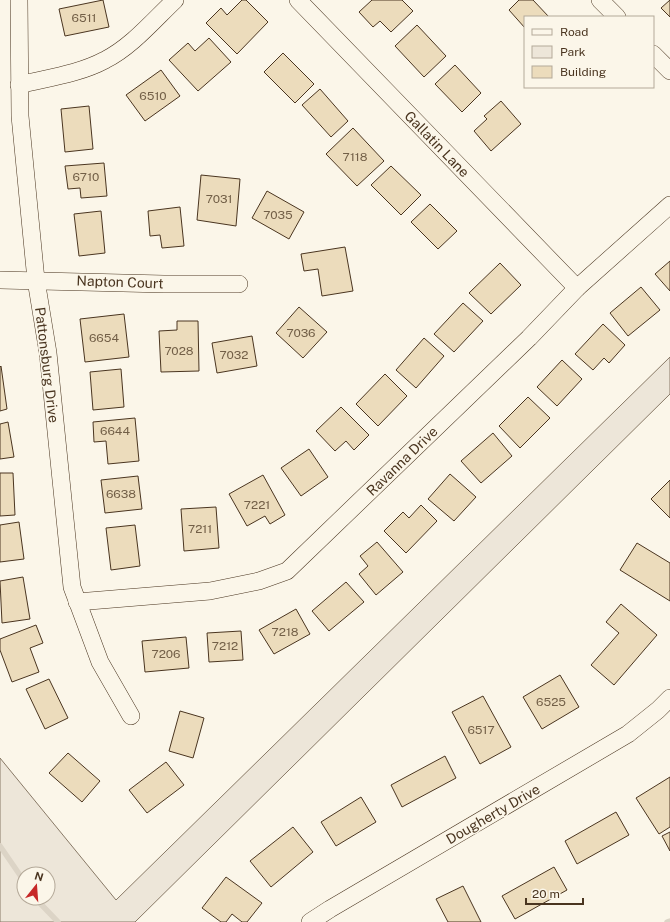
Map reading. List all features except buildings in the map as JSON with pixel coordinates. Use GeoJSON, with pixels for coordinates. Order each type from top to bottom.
{"type":"FeatureCollection","features":[{"type":"Feature","properties":{"kind":"street","name":"Pattonsburg Drive"},"geometry":{"type":"LineString","coordinates":[[19,0],[20,116],[36,280],[48,353],[72,587],[100,662],[131,716]]}},
{"type":"Feature","properties":{"kind":"street"},"geometry":{"type":"LineString","coordinates":[[19,85],[78,70],[104,61],[117,53],[174,0]]}},
{"type":"Feature","properties":{"kind":"street","name":"Gallatin Lane"},"geometry":{"type":"LineString","coordinates":[[298,0],[577,288]]}},
{"type":"Feature","properties":{"kind":"street"},"geometry":{"type":"LineString","coordinates":[[600,0],[616,16]]}},
{"type":"Feature","properties":{"kind":"street"},"geometry":{"type":"LineString","coordinates":[[654,55],[670,71]]}},
{"type":"Feature","properties":{"kind":"street","name":"Ravanna Drive"},"geometry":{"type":"LineString","coordinates":[[78,602],[210,591],[259,582],[287,570],[529,338],[577,288],[670,205]]}},
{"type":"Feature","properties":{"kind":"street","name":"Napton Court"},"geometry":{"type":"LineString","coordinates":[[0,280],[164,284],[239,284]]}},
{"type":"Feature","properties":{"kind":"street","name":"Dougherty Drive"},"geometry":{"type":"LineString","coordinates":[[310,922],[628,734],[658,710],[670,698]]}},
{"type":"Feature","properties":{"kind":"green space"},"geometry":{"type":"Polygon","coordinates":[[[670,357],[670,394],[135,922],[0,922],[0,758],[116,900],[670,357]]]}},
{"type":"Feature","properties":{"kind":"waterway"},"geometry":{"type":"LineString","coordinates":[[0,846],[16,869]]}},
{"type":"Feature","properties":{"kind":"waterway"},"geometry":{"type":"LineString","coordinates":[[43,906],[58,922]]}}]}
